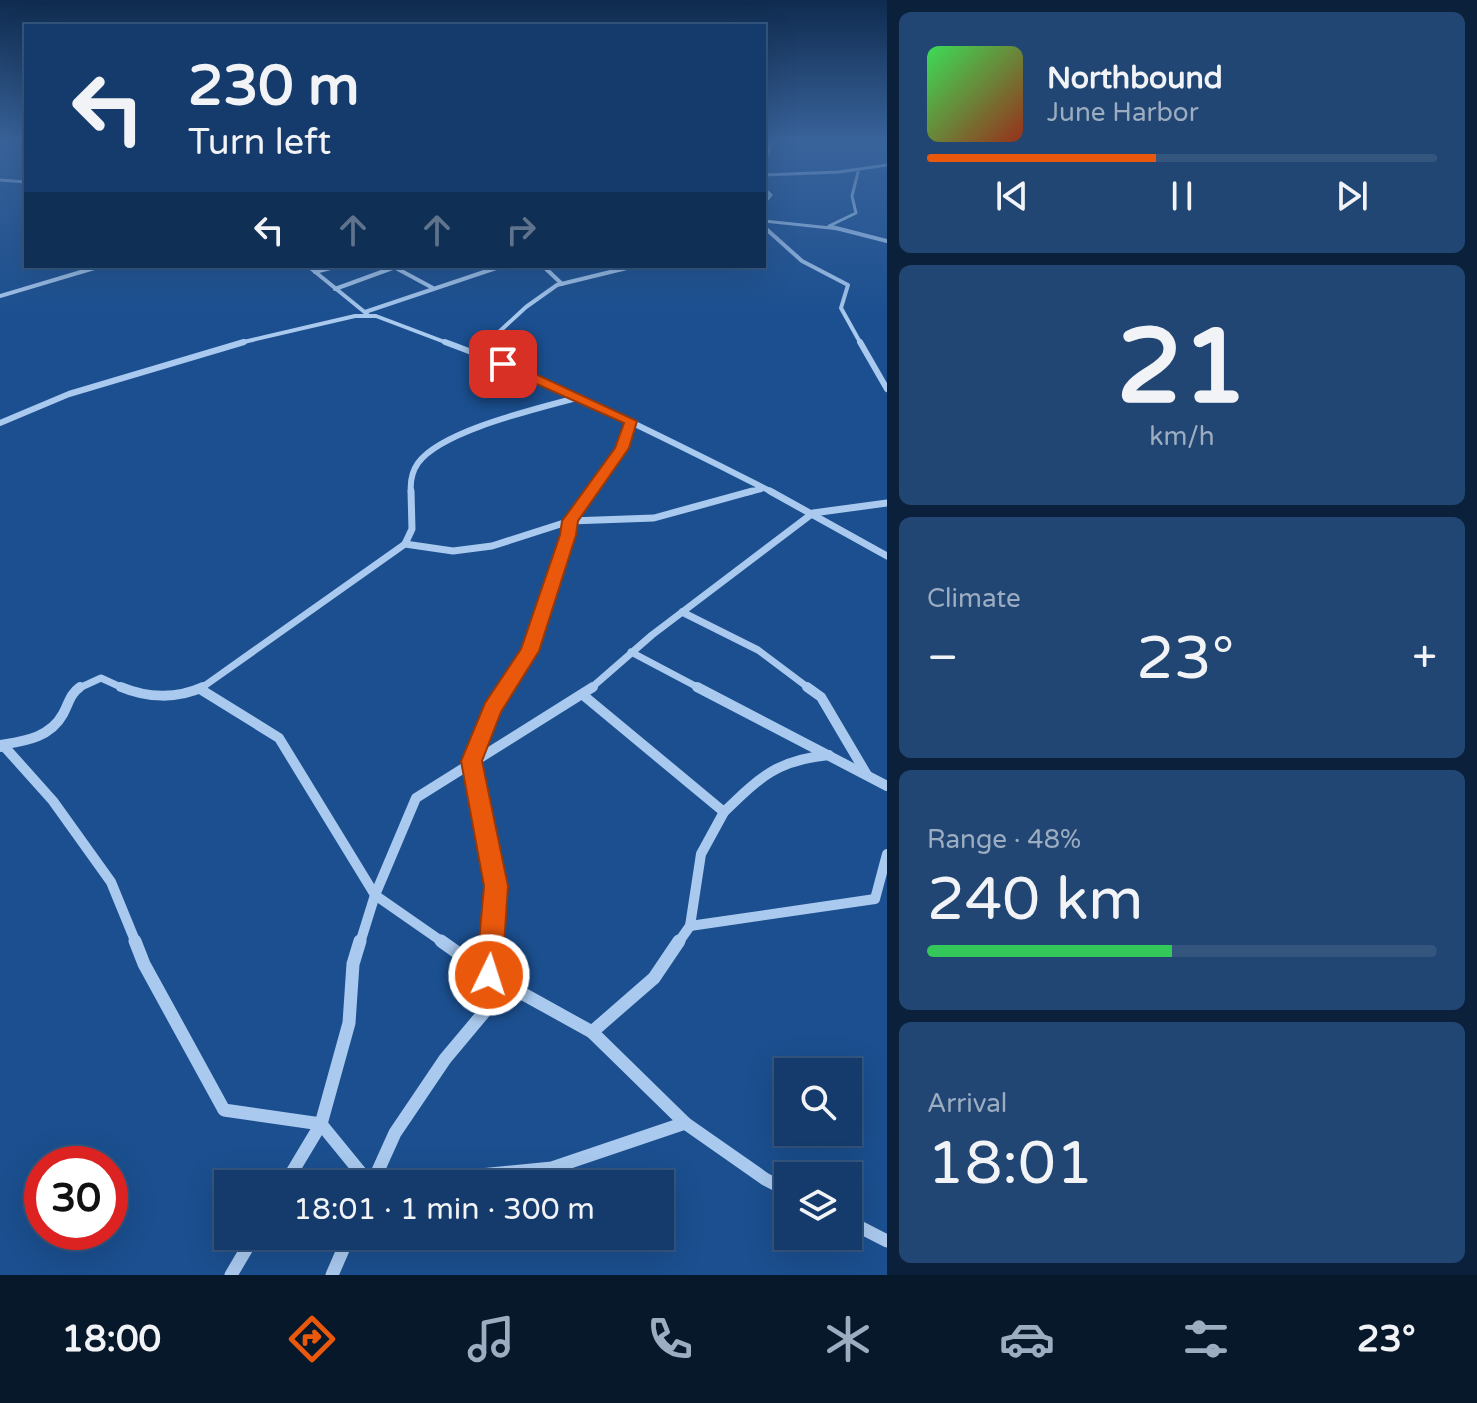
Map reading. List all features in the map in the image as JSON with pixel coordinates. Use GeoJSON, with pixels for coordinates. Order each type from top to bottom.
{"type":"FeatureCollection","features":[{"type":"Feature","properties":{"kind":"street"},"geometry":{"type":"LineString","coordinates":[[828,226],[856,213],[853,200]]}},
{"type":"Feature","properties":{"kind":"street"},"geometry":{"type":"LineString","coordinates":[[766,221],[828,226],[887,240]]}},
{"type":"Feature","properties":{"kind":"street"},"geometry":{"type":"LineString","coordinates":[[766,229],[781,247],[807,267],[848,285],[841,308],[887,389]]}},
{"type":"Feature","properties":{"kind":"street"},"geometry":{"type":"LineString","coordinates":[[0,296],[94,268]]}},
{"type":"Feature","properties":{"kind":"street"},"geometry":{"type":"LineString","coordinates":[[310,268],[366,314],[531,374],[813,513],[887,556]]}},
{"type":"Feature","properties":{"kind":"street"},"geometry":{"type":"LineString","coordinates":[[315,272],[330,268]]}},
{"type":"Feature","properties":{"kind":"street"},"geometry":{"type":"LineString","coordinates":[[335,289],[393,268]]}},
{"type":"Feature","properties":{"kind":"street"},"geometry":{"type":"LineString","coordinates":[[398,268],[433,288]]}},
{"type":"Feature","properties":{"kind":"street"},"geometry":{"type":"LineString","coordinates":[[0,423],[69,394],[208,350],[366,314],[496,268]]}},
{"type":"Feature","properties":{"kind":"street"},"geometry":{"type":"LineString","coordinates":[[545,268],[562,284]]}},
{"type":"Feature","properties":{"kind":"street"},"geometry":{"type":"LineString","coordinates":[[475,354],[526,307],[562,284],[627,268]]}},
{"type":"Feature","properties":{"kind":"street"},"geometry":{"type":"LineString","coordinates":[[359,1170],[321,1124],[224,1110],[144,964],[111,882],[53,801],[1,746],[42,735],[55,725],[75,688],[101,678],[142,696],[157,697],[200,689],[405,544],[412,533],[410,476],[415,464],[456,436],[580,397]]}},
{"type":"Feature","properties":{"kind":"street"},"geometry":{"type":"LineString","coordinates":[[378,1170],[395,1133],[445,1059],[486,1010],[496,886],[472,761],[492,709],[530,651],[570,521],[622,448],[631,421]]}},
{"type":"Feature","properties":{"kind":"street"},"geometry":{"type":"LineString","coordinates":[[405,544],[453,551],[492,546],[570,521],[654,518],[761,489]]}},
{"type":"Feature","properties":{"kind":"street"},"geometry":{"type":"LineString","coordinates":[[293,1170],[321,1124],[349,1023],[353,964],[375,895],[416,798],[583,695],[631,652],[813,513],[887,503]]}},
{"type":"Feature","properties":{"kind":"street"},"geometry":{"type":"LineString","coordinates":[[682,612],[758,650],[821,697],[867,775]]}},
{"type":"Feature","properties":{"kind":"street"},"geometry":{"type":"LineString","coordinates":[[631,652],[887,786]]}},
{"type":"Feature","properties":{"kind":"street"},"geometry":{"type":"LineString","coordinates":[[200,689],[279,738],[375,895],[489,975],[592,1032],[685,1123],[774,1184]]}},
{"type":"Feature","properties":{"kind":"street"},"geometry":{"type":"LineString","coordinates":[[583,695],[724,812]]}},
{"type":"Feature","properties":{"kind":"street"},"geometry":{"type":"LineString","coordinates":[[592,1032],[654,978],[690,926],[701,854],[724,812],[765,772],[795,757],[829,755]]}},
{"type":"Feature","properties":{"kind":"street"},"geometry":{"type":"LineString","coordinates":[[690,926],[875,899],[887,854]]}},
{"type":"Feature","properties":{"kind":"street"},"geometry":{"type":"LineString","coordinates":[[532,1170],[552,1168],[685,1123]]}},
{"type":"Feature","properties":{"kind":"street"},"geometry":{"type":"LineString","coordinates":[[862,1228],[887,1241]]}},
{"type":"Feature","properties":{"kind":"street"},"geometry":{"type":"LineString","coordinates":[[231,1275],[246,1250]]}},
{"type":"Feature","properties":{"kind":"street"},"geometry":{"type":"LineString","coordinates":[[332,1275],[343,1250]]}},
{"type":"Feature","properties":{"kind":"route"},"geometry":{"type":"LineString","coordinates":[[489,975],[496,886],[472,761],[492,709],[530,651],[570,521],[622,448],[631,421],[503,364]]}}]}
